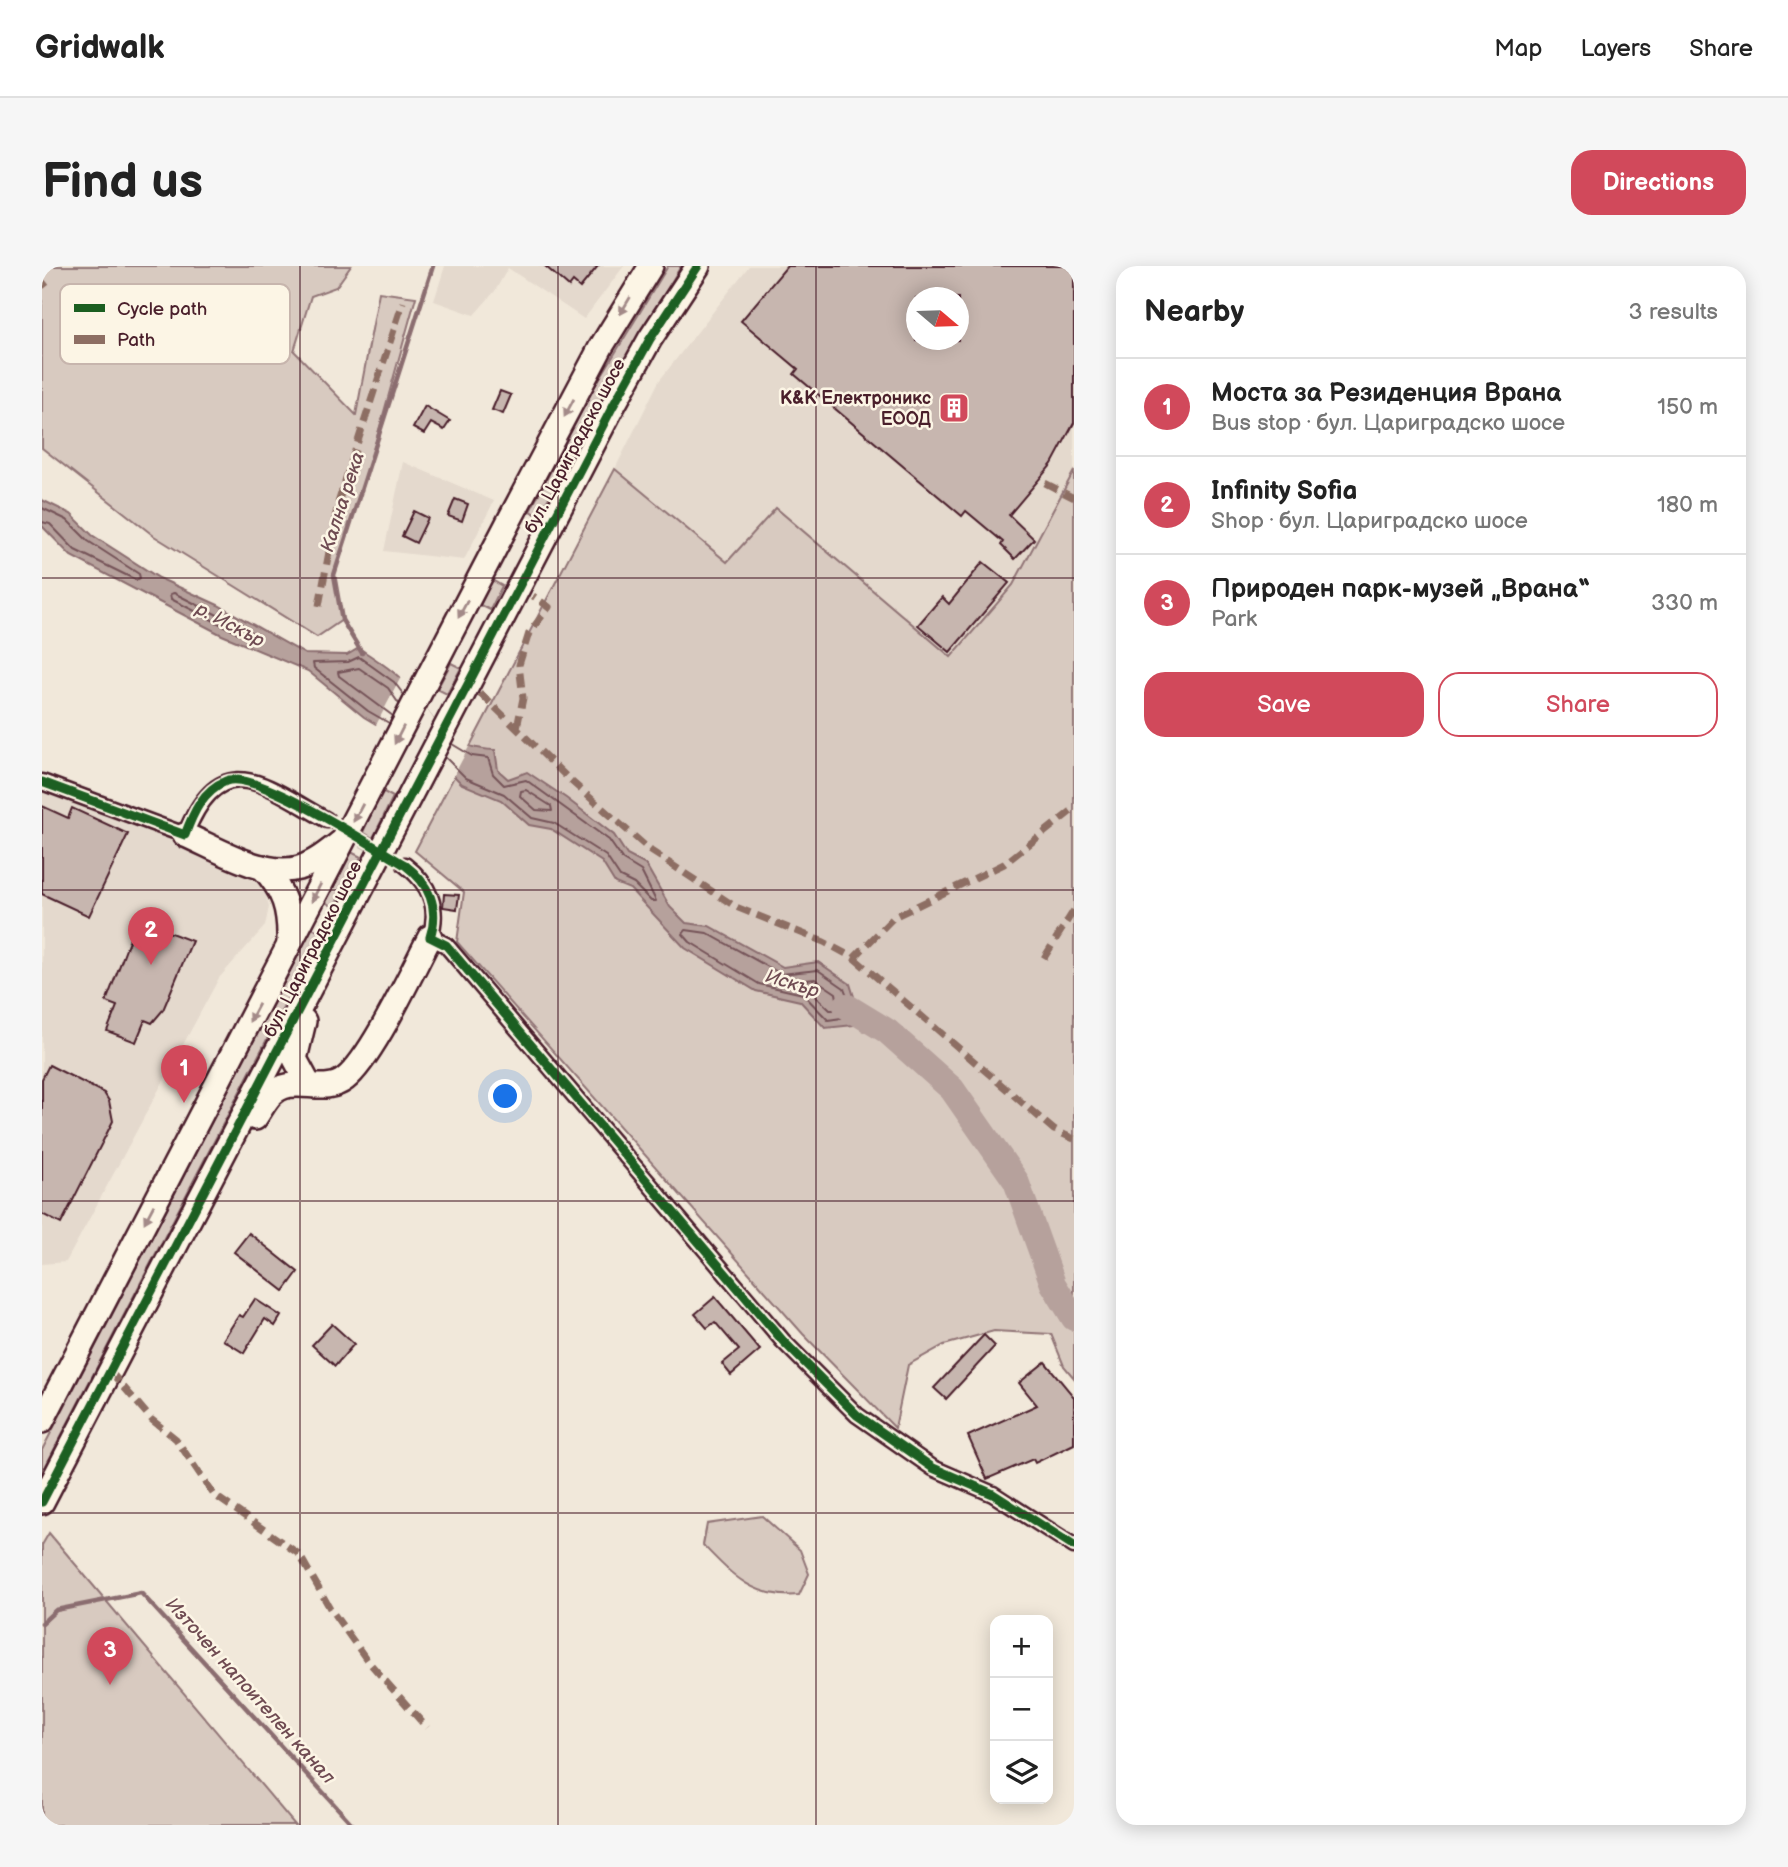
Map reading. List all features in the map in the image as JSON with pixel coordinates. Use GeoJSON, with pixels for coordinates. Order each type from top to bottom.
{"type":"FeatureCollection","features":[{"type":"Feature","properties":{"kind":"highway","name":"бул. Цариградско шосе"},"geometry":{"type":"LineString","coordinates":[[42,1421],[601,347],[651,266]]}},
{"type":"Feature","properties":{"kind":"highway","name":"бул. Цариградско шосе"},"geometry":{"type":"LineString","coordinates":[[42,1502],[619,394],[650,339],[698,266]]}},
{"type":"Feature","properties":{"kind":"highway"},"geometry":{"type":"LineString","coordinates":[[184,835],[261,866],[291,870],[302,867],[344,841]]}},
{"type":"Feature","properties":{"kind":"highway"},"geometry":{"type":"LineString","coordinates":[[261,866],[279,885],[287,902],[289,945]]}},
{"type":"Feature","properties":{"kind":"highway"},"geometry":{"type":"LineString","coordinates":[[210,1181],[271,1096],[284,1087],[308,1083],[325,1087],[335,1085],[352,1072],[367,1052],[430,937]]}},
{"type":"Feature","properties":{"kind":"highway"},"geometry":{"type":"LineString","coordinates":[[308,1083],[298,1067],[296,1050],[318,974]]}},
{"type":"Feature","properties":{"kind":"street"},"geometry":{"type":"LineString","coordinates":[[42,782],[184,835],[198,805],[206,795],[228,780],[239,778],[263,786],[327,820]]}},
{"type":"Feature","properties":{"kind":"street"},"geometry":{"type":"LineString","coordinates":[[405,865],[417,874],[429,890],[435,923],[430,937],[446,945],[783,1340],[857,1415],[933,1468],[993,1494],[1074,1546]]}},
{"type":"Feature","properties":{"kind":"shaded area"},"geometry":{"type":"Polygon","coordinates":[[[42,266],[351,266],[336,287],[311,296],[294,351],[356,415],[379,292],[416,297],[367,473],[334,575],[342,620],[317,637],[154,536],[42,448],[42,266]]]}},
{"type":"Feature","properties":{"kind":"shaded area"},"geometry":{"type":"Polygon","coordinates":[[[445,266],[624,266],[584,319],[508,268],[495,291],[474,315],[434,301],[445,266]]]}},
{"type":"Feature","properties":{"kind":"shaded area"},"geometry":{"type":"Polygon","coordinates":[[[668,266],[681,266],[603,396],[539,516],[530,511],[592,391],[668,266]]]}},
{"type":"Feature","properties":{"kind":"shaded area"},"geometry":{"type":"Polygon","coordinates":[[[749,266],[1074,266],[1074,471],[1013,585],[951,657],[777,509],[727,562],[615,469],[659,381],[749,266]]]}},
{"type":"Feature","properties":{"kind":"shaded area"},"geometry":{"type":"Polygon","coordinates":[[[403,462],[494,501],[464,560],[384,551],[403,462]]]}},
{"type":"Feature","properties":{"kind":"shaded area"},"geometry":{"type":"Polygon","coordinates":[[[615,469],[727,562],[776,508],[951,657],[1013,585],[1074,471],[1074,1378],[1064,1366],[1051,1334],[994,1331],[944,1345],[908,1365],[895,1428],[803,1334],[457,942],[464,892],[415,851],[615,469]]]}},
{"type":"Feature","properties":{"kind":"shaded area"},"geometry":{"type":"Polygon","coordinates":[[[492,580],[502,586],[490,610],[480,605],[492,580]]]}},
{"type":"Feature","properties":{"kind":"shaded area"},"geometry":{"type":"Polygon","coordinates":[[[451,663],[461,668],[447,694],[437,689],[451,663]]]}},
{"type":"Feature","properties":{"kind":"shaded area"},"geometry":{"type":"Polygon","coordinates":[[[382,791],[393,797],[373,838],[363,832],[382,791]]]}},
{"type":"Feature","properties":{"kind":"shaded area"},"geometry":{"type":"Polygon","coordinates":[[[42,792],[167,837],[240,873],[263,886],[269,907],[265,926],[219,978],[66,1262],[42,1264],[42,792]]]}},
{"type":"Feature","properties":{"kind":"shaded area"},"geometry":{"type":"Polygon","coordinates":[[[351,852],[361,857],[334,907],[325,902],[351,852]]]}},
{"type":"Feature","properties":{"kind":"shaded area"},"geometry":{"type":"Polygon","coordinates":[[[312,928],[322,933],[42,1473],[42,1450],[312,928]]]}},
{"type":"Feature","properties":{"kind":"shaded area"},"geometry":{"type":"Polygon","coordinates":[[[762,1516],[800,1550],[809,1574],[799,1595],[783,1595],[756,1589],[734,1575],[703,1545],[707,1524],[762,1516]]]}},
{"type":"Feature","properties":{"kind":"shaded area"},"geometry":{"type":"Polygon","coordinates":[[[49,1533],[295,1825],[42,1825],[42,1545],[49,1533]]]}},
{"type":"Feature","properties":{"kind":"water","name":"р. Искър"},"geometry":{"type":"Polygon","coordinates":[[[42,500],[71,514],[92,535],[159,578],[218,605],[305,654],[347,655],[359,648],[399,677],[447,734],[475,748],[495,750],[498,770],[508,779],[527,772],[614,835],[627,855],[646,865],[670,907],[686,923],[709,926],[783,967],[818,962],[850,984],[856,1003],[874,1023],[825,1028],[800,1001],[756,991],[685,948],[630,889],[615,883],[602,862],[551,829],[529,825],[501,800],[462,784],[440,762],[364,717],[308,671],[222,635],[71,556],[42,526],[42,500]]]}},
{"type":"Feature","properties":{"kind":"pier"},"geometry":{"type":"Polygon","coordinates":[[[402,675],[436,722],[471,743],[452,779],[438,764],[375,727],[402,675]]]}},
{"type":"Feature","properties":{"kind":"building"},"geometry":{"type":"Polygon","coordinates":[[[545,266],[598,266],[580,288],[573,282],[569,287],[545,266]]]}},
{"type":"Feature","properties":{"kind":"building","name":"K&K Електроникс ЕООД"},"geometry":{"type":"Polygon","coordinates":[[[787,266],[1065,266],[1074,273],[1074,423],[1052,464],[1009,515],[1034,539],[1015,559],[1001,545],[1003,542],[966,511],[962,516],[794,374],[798,369],[741,321],[787,266]]]}},
{"type":"Feature","properties":{"kind":"building"},"geometry":{"type":"Polygon","coordinates":[[[500,391],[511,395],[503,414],[492,410],[500,391]]]}},
{"type":"Feature","properties":{"kind":"building"},"geometry":{"type":"Polygon","coordinates":[[[425,406],[450,421],[444,430],[431,423],[424,434],[413,428],[425,406]]]}},
{"type":"Feature","properties":{"kind":"building"},"geometry":{"type":"Polygon","coordinates":[[[455,499],[468,504],[462,521],[448,516],[455,499]]]}},
{"type":"Feature","properties":{"kind":"building"},"geometry":{"type":"Polygon","coordinates":[[[414,511],[428,518],[416,543],[402,536],[414,511]]]}},
{"type":"Feature","properties":{"kind":"building"},"geometry":{"type":"Polygon","coordinates":[[[983,562],[1009,583],[950,652],[918,625],[942,597],[949,604],[983,562]]]}},
{"type":"Feature","properties":{"kind":"building"},"geometry":{"type":"Polygon","coordinates":[[[42,806],[68,818],[72,808],[128,834],[89,916],[42,894],[42,806]]]}},
{"type":"Feature","properties":{"kind":"building"},"geometry":{"type":"Polygon","coordinates":[[[444,894],[459,895],[457,909],[443,907],[444,894]]]}},
{"type":"Feature","properties":{"kind":"building"},"geometry":{"type":"Polygon","coordinates":[[[137,920],[192,941],[163,1010],[152,1023],[145,1020],[136,1042],[107,1031],[117,1006],[106,1002],[137,920]]]}},
{"type":"Feature","properties":{"kind":"building"},"geometry":{"type":"Polygon","coordinates":[[[49,1065],[104,1093],[109,1101],[113,1121],[61,1224],[42,1214],[42,1079],[49,1065]]]}},
{"type":"Feature","properties":{"kind":"building"},"geometry":{"type":"Polygon","coordinates":[[[249,1233],[298,1272],[284,1291],[234,1252],[249,1233]]]}},
{"type":"Feature","properties":{"kind":"building"},"geometry":{"type":"Polygon","coordinates":[[[715,1297],[760,1350],[731,1375],[722,1364],[739,1350],[715,1322],[707,1328],[695,1314],[715,1297]]]}},
{"type":"Feature","properties":{"kind":"building"},"geometry":{"type":"Polygon","coordinates":[[[255,1299],[281,1316],[275,1326],[265,1319],[244,1353],[223,1340],[239,1315],[243,1317],[255,1299]]]}},
{"type":"Feature","properties":{"kind":"building"},"geometry":{"type":"Polygon","coordinates":[[[332,1324],[354,1344],[335,1366],[312,1345],[332,1324]]]}},
{"type":"Feature","properties":{"kind":"building"},"geometry":{"type":"Polygon","coordinates":[[[984,1335],[995,1346],[946,1399],[934,1388],[984,1335]]]}},
{"type":"Feature","properties":{"kind":"building"},"geometry":{"type":"Polygon","coordinates":[[[1045,1362],[1074,1397],[1074,1444],[1035,1463],[1033,1459],[987,1479],[968,1436],[1037,1405],[1019,1383],[1045,1362]]]}},
{"type":"Feature","properties":{"kind":"waterway","name":"Кална река"},"geometry":{"type":"LineString","coordinates":[[362,653],[342,620],[334,575],[433,266]]}},
{"type":"Feature","properties":{"kind":"waterway","name":"Искър"},"geometry":{"type":"LineString","coordinates":[[846,1006],[887,1031],[952,1089],[1016,1181],[1053,1284],[1074,1318]]}},
{"type":"Feature","properties":{"kind":"waterway","name":"Източен напоителен канал"},"geometry":{"type":"LineString","coordinates":[[42,1623],[56,1610],[141,1593],[353,1825]]}},
{"type":"Feature","properties":{"kind":"tunnel"},"geometry":{"type":"LineString","coordinates":[[327,820],[405,865]]}},
{"type":"Feature","properties":{"kind":"marked path"},"geometry":{"type":"LineString","coordinates":[[42,286],[47,282]]}},
{"type":"Feature","properties":{"kind":"marked path"},"geometry":{"type":"LineString","coordinates":[[319,606],[338,503],[403,302]]}},
{"type":"Feature","properties":{"kind":"marked path"},"geometry":{"type":"LineString","coordinates":[[1045,483],[1074,498]]}},
{"type":"Feature","properties":{"kind":"marked path"},"geometry":{"type":"LineString","coordinates":[[517,728],[523,698],[519,665],[529,633],[549,607],[533,596]]}},
{"type":"Feature","properties":{"kind":"marked path"},"geometry":{"type":"LineString","coordinates":[[480,693],[570,780],[651,851],[736,907],[824,942],[854,958],[894,917],[1004,864],[1074,809]]}},
{"type":"Feature","properties":{"kind":"marked path"},"geometry":{"type":"LineString","coordinates":[[1044,958],[1074,910]]}},
{"type":"Feature","properties":{"kind":"marked path"},"geometry":{"type":"LineString","coordinates":[[854,958],[1054,1130],[1074,1139]]}},
{"type":"Feature","properties":{"kind":"marked path"},"geometry":{"type":"LineString","coordinates":[[110,1371],[152,1420],[176,1439],[214,1495],[299,1554],[331,1610],[367,1660],[427,1728]]}},
{"type":"Feature","properties":{"kind":"cycle path"},"geometry":{"type":"LineString","coordinates":[[42,1502],[613,406],[650,339],[698,266]]}},
{"type":"Feature","properties":{"kind":"cycle path"},"geometry":{"type":"LineString","coordinates":[[42,782],[185,835],[195,811],[211,790],[226,781],[241,780],[315,812],[405,865],[420,880],[430,897],[434,916],[430,937],[446,945],[783,1341],[857,1415],[933,1468],[993,1494],[1074,1546]]}},
{"type":"Feature","properties":{"kind":"place","name":"K&K Електроникс ЕООД"},"geometry":{"type":"Point","coordinates":[954,408]}},
{"type":"Feature","properties":{"kind":"place","name":"Infinity Sofia"},"geometry":{"type":"Point","coordinates":[151,965]}},
{"type":"Feature","properties":{"kind":"place","name":"Моста за Резиденция Врана"},"geometry":{"type":"Point","coordinates":[184,1103]}},
{"type":"Feature","properties":{"kind":"place","name":"Природен парк-музей „Врана“"},"geometry":{"type":"Point","coordinates":[110,1685]}}]}
